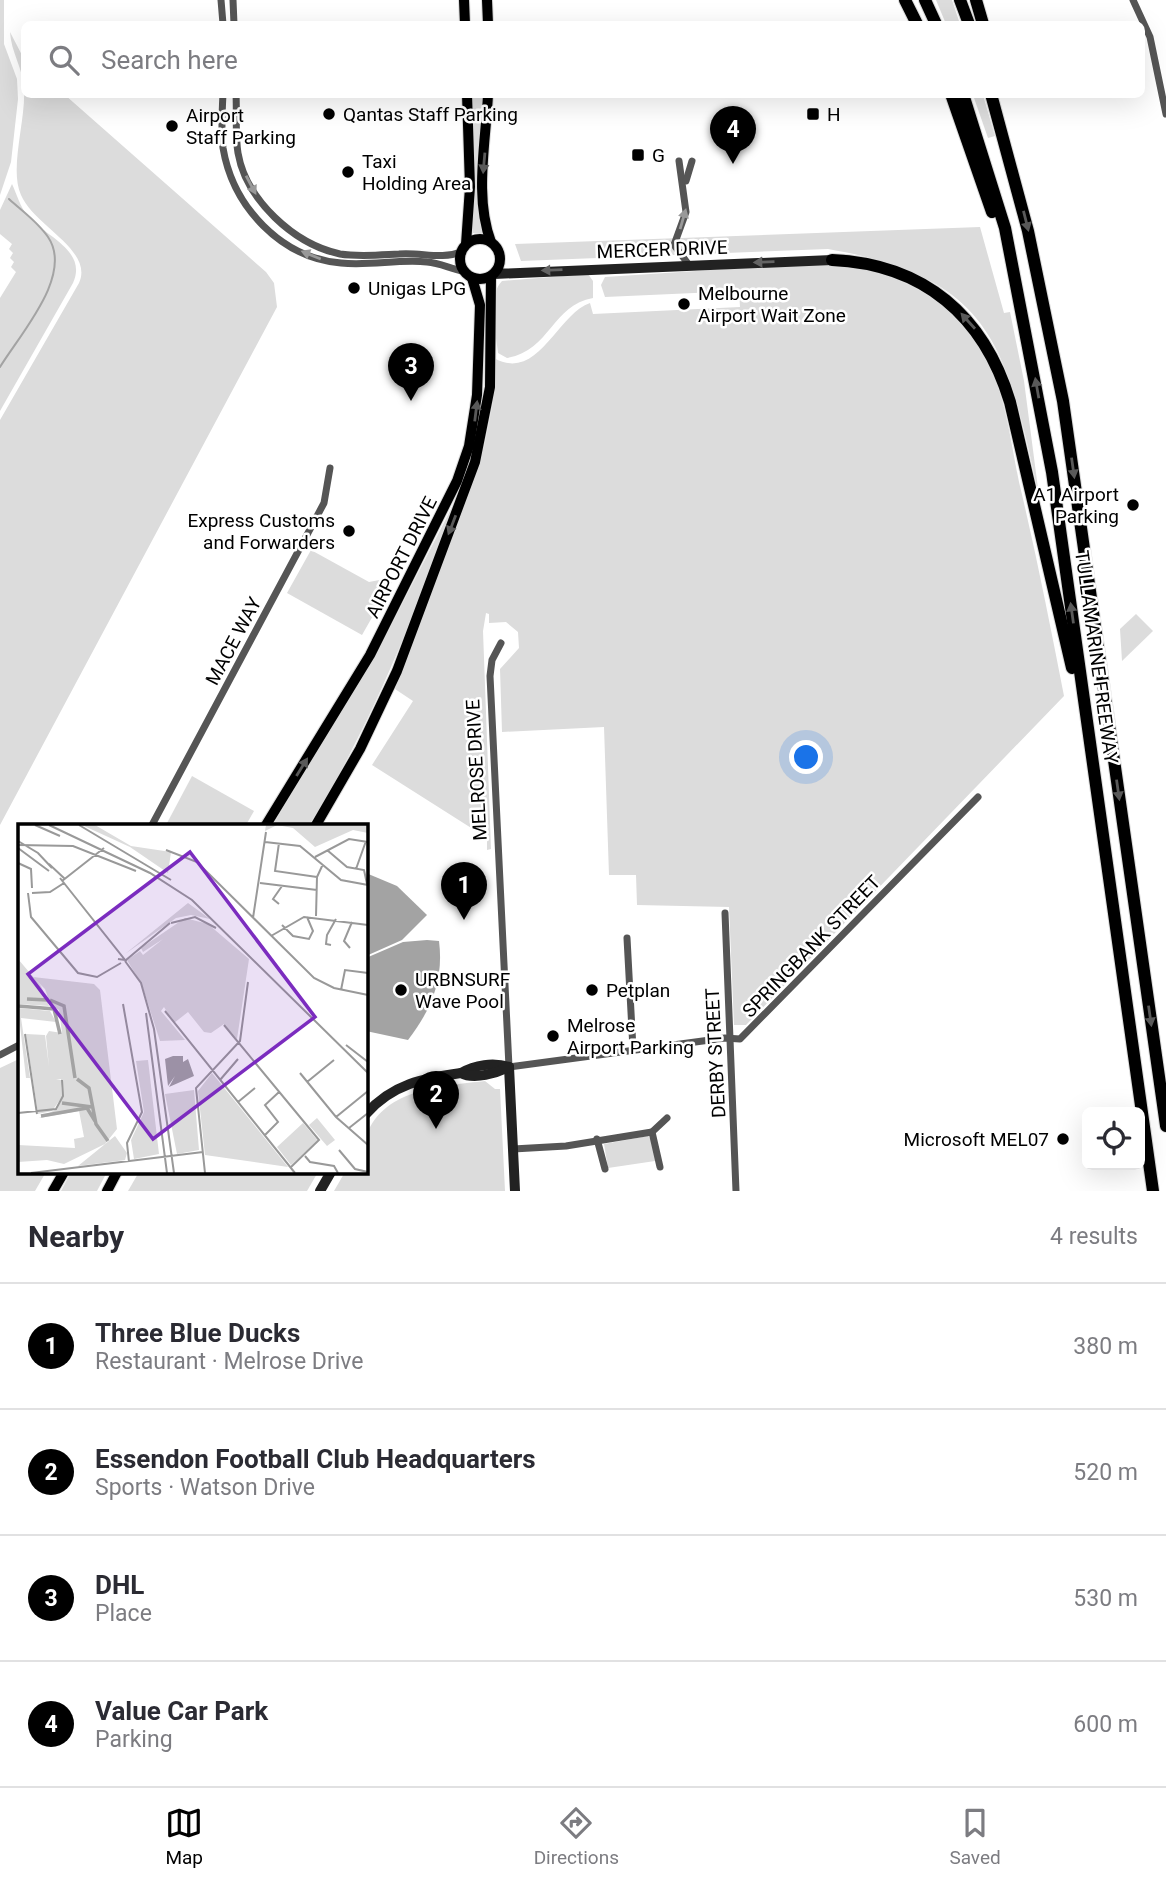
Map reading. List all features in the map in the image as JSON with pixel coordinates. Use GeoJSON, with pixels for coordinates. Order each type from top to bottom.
{"type":"FeatureCollection","features":[{"type":"Feature","properties":{"kind":"highway"},"geometry":{"type":"LineString","coordinates":[[905,0],[916,21]]}},
{"type":"Feature","properties":{"kind":"highway"},"geometry":{"type":"LineString","coordinates":[[925,0],[935,21]]}},
{"type":"Feature","properties":{"kind":"highway"},"geometry":{"type":"LineString","coordinates":[[960,0],[968,21]]}},
{"type":"Feature","properties":{"kind":"highway"},"geometry":{"type":"LineString","coordinates":[[976,0],[982,21]]}},
{"type":"Feature","properties":{"kind":"highway"},"geometry":{"type":"LineString","coordinates":[[952,98],[990,204],[1029,340]]}},
{"type":"Feature","properties":{"kind":"highway","name":"TULLAMARINE FREEWAY"},"geometry":{"type":"LineString","coordinates":[[964,98],[1005,228],[1029,340],[1052,472],[1153,1191]]}},
{"type":"Feature","properties":{"kind":"highway","name":"TULLAMARINE FREEWAY"},"geometry":{"type":"LineString","coordinates":[[993,98],[1035,262],[1063,401],[1166,1126]]}},
{"type":"Feature","properties":{"kind":"highway"},"geometry":{"type":"LineString","coordinates":[[1002,98],[1012,144],[1009,155]]}},
{"type":"Feature","properties":{"kind":"highway"},"geometry":{"type":"LineString","coordinates":[[832,260],[872,264],[928,287],[962,314],[995,360],[1010,402],[1087,729]]}},
{"type":"Feature","properties":{"kind":"main road"},"geometry":{"type":"LineString","coordinates":[[464,0],[465,21]]}},
{"type":"Feature","properties":{"kind":"main road"},"geometry":{"type":"LineString","coordinates":[[487,0],[488,21]]}},
{"type":"Feature","properties":{"kind":"main road"},"geometry":{"type":"LineString","coordinates":[[467,98],[470,187],[464,248],[468,274],[492,275],[500,256],[485,225],[483,189],[488,98]]}},
{"type":"Feature","properties":{"kind":"main road"},"geometry":{"type":"LineString","coordinates":[[464,248],[478,239],[491,242]]}},
{"type":"Feature","properties":{"kind":"main road","name":"AIRPORT DRIVE"},"geometry":{"type":"LineString","coordinates":[[267,824],[379,638],[425,552],[461,471],[473,429],[477,395],[480,305],[468,274]]}},
{"type":"Feature","properties":{"kind":"main road","name":"AIRPORT DRIVE"},"geometry":{"type":"LineString","coordinates":[[317,824],[360,749],[393,681],[475,462],[490,384],[492,275]]}},
{"type":"Feature","properties":{"kind":"main road"},"geometry":{"type":"LineString","coordinates":[[53,1191],[63,1174]]}},
{"type":"Feature","properties":{"kind":"main road"},"geometry":{"type":"LineString","coordinates":[[107,1191],[116,1174]]}},
{"type":"Feature","properties":{"kind":"street"},"geometry":{"type":"LineString","coordinates":[[221,0],[223,21]]}},
{"type":"Feature","properties":{"kind":"street"},"geometry":{"type":"LineString","coordinates":[[233,0],[234,21]]}},
{"type":"Feature","properties":{"kind":"street"},"geometry":{"type":"LineString","coordinates":[[1133,0],[1143,21]]}},
{"type":"Feature","properties":{"kind":"street"},"geometry":{"type":"LineString","coordinates":[[1145,26],[1150,37],[1166,114]]}},
{"type":"Feature","properties":{"kind":"street"},"geometry":{"type":"LineString","coordinates":[[223,98],[222,137],[229,171],[248,210],[270,232],[306,253],[334,262],[428,262],[468,274]]}},
{"type":"Feature","properties":{"kind":"street"},"geometry":{"type":"LineString","coordinates":[[236,98],[238,149],[243,170],[262,204],[288,228],[339,254],[419,253],[444,257],[464,248]]}},
{"type":"Feature","properties":{"kind":"street"},"geometry":{"type":"LineString","coordinates":[[685,188],[692,160]]}},
{"type":"Feature","properties":{"kind":"street"},"geometry":{"type":"LineString","coordinates":[[679,161],[685,188],[686,217],[674,245],[689,265]]}},
{"type":"Feature","properties":{"kind":"street","name":"MERCER DRIVE"},"geometry":{"type":"LineString","coordinates":[[492,275],[832,260]]}},
{"type":"Feature","properties":{"kind":"street","name":"MACE WAY"},"geometry":{"type":"LineString","coordinates":[[153,824],[324,503],[330,468]]}},
{"type":"Feature","properties":{"kind":"street","name":"MELROSE DRIVE"},"geometry":{"type":"LineString","coordinates":[[500,643],[492,660],[490,676],[515,1191]]}},
{"type":"Feature","properties":{"kind":"street","name":"SPRINGBANK STREET"},"geometry":{"type":"LineString","coordinates":[[509,1067],[633,1049],[740,1039],[751,1031],[978,797]]}},
{"type":"Feature","properties":{"kind":"street","name":"DERBY STREET"},"geometry":{"type":"LineString","coordinates":[[725,913],[736,1191]]}},
{"type":"Feature","properties":{"kind":"street"},"geometry":{"type":"LineString","coordinates":[[626,938],[633,1049]]}},
{"type":"Feature","properties":{"kind":"street"},"geometry":{"type":"LineString","coordinates":[[0,1055],[18,1046]]}},
{"type":"Feature","properties":{"kind":"street"},"geometry":{"type":"LineString","coordinates":[[368,1112],[402,1085],[425,1078],[461,1073],[467,1076],[499,1072],[509,1067]]}},
{"type":"Feature","properties":{"kind":"street"},"geometry":{"type":"LineString","coordinates":[[513,1149],[652,1132],[667,1118]]}},
{"type":"Feature","properties":{"kind":"street"},"geometry":{"type":"LineString","coordinates":[[652,1132],[660,1167]]}},
{"type":"Feature","properties":{"kind":"street"},"geometry":{"type":"LineString","coordinates":[[597,1139],[605,1169]]}},
{"type":"Feature","properties":{"kind":"street"},"geometry":{"type":"LineString","coordinates":[[320,1191],[330,1174]]}},
{"type":"Feature","properties":{"kind":"shaded area"},"geometry":{"type":"Polygon","coordinates":[[[0,0],[4,0],[4,44],[17,79],[18,99],[11,162],[0,195],[0,0]]]}},
{"type":"Feature","properties":{"kind":"shaded area"},"geometry":{"type":"Polygon","coordinates":[[[936,0],[952,0],[959,21],[945,21],[936,0]]]}},
{"type":"Feature","properties":{"kind":"shaded area"},"geometry":{"type":"Polygon","coordinates":[[[10,32],[21,53],[21,71],[10,32]]]}},
{"type":"Feature","properties":{"kind":"shaded area"},"geometry":{"type":"Polygon","coordinates":[[[24,98],[68,98],[266,272],[274,283],[277,307],[0,825],[0,420],[79,283],[81,271],[71,249],[38,217],[21,195],[17,158],[24,98]]]}},
{"type":"Feature","properties":{"kind":"shaded area"},"geometry":{"type":"Polygon","coordinates":[[[472,98],[484,98],[480,214],[483,233],[473,233],[472,98]]]}},
{"type":"Feature","properties":{"kind":"shaded area"},"geometry":{"type":"Polygon","coordinates":[[[974,98],[984,98],[995,136],[988,138],[974,98]]]}},
{"type":"Feature","properties":{"kind":"shaded area"},"geometry":{"type":"Polygon","coordinates":[[[12,184],[27,215],[70,253],[75,261],[76,271],[73,283],[0,411],[0,298],[16,272],[11,267],[14,262],[10,258],[13,253],[9,249],[12,244],[0,234],[0,210],[12,184]]]}},
{"type":"Feature","properties":{"kind":"shaded area"},"geometry":{"type":"Polygon","coordinates":[[[980,227],[1004,313],[1010,312],[1024,381],[1039,496],[1015,399],[1002,360],[983,328],[959,301],[926,279],[883,262],[828,249],[521,261],[515,244],[980,227]]]}},
{"type":"Feature","properties":{"kind":"shaded area"},"geometry":{"type":"Polygon","coordinates":[[[787,265],[838,265],[889,276],[930,296],[965,326],[978,343],[995,377],[1004,407],[1064,696],[746,1025],[734,1025],[729,907],[637,905],[636,875],[609,875],[604,727],[502,732],[500,669],[519,648],[518,632],[506,622],[489,623],[489,614],[486,613],[483,631],[491,849],[487,850],[487,838],[372,765],[413,701],[395,689],[484,447],[493,402],[494,358],[509,363],[523,362],[546,344],[578,310],[590,303],[593,314],[740,307],[739,291],[605,297],[601,285],[605,277],[787,265]]]}},
{"type":"Feature","properties":{"kind":"shaded area"},"geometry":{"type":"Polygon","coordinates":[[[588,274],[593,281],[593,298],[568,309],[533,347],[521,354],[507,358],[498,353],[494,305],[497,288],[502,281],[588,274]]]}},
{"type":"Feature","properties":{"kind":"shaded area"},"geometry":{"type":"Polygon","coordinates":[[[452,507],[456,509],[390,670],[332,787],[310,824],[274,824],[381,645],[452,507]]]}},
{"type":"Feature","properties":{"kind":"shaded area"},"geometry":{"type":"Polygon","coordinates":[[[311,550],[369,582],[395,577],[362,635],[287,593],[311,550]]]}},
{"type":"Feature","properties":{"kind":"shaded area"},"geometry":{"type":"Polygon","coordinates":[[[1136,614],[1153,631],[1122,661],[1120,629],[1136,614]]]}},
{"type":"Feature","properties":{"kind":"shaded area"},"geometry":{"type":"Polygon","coordinates":[[[192,776],[254,811],[247,824],[167,824],[192,776]]]}},
{"type":"Feature","properties":{"kind":"shaded area","name":"URBNSURF Wave Pool"},"geometry":{"type":"Polygon","coordinates":[[[368,874],[397,886],[427,915],[402,940],[368,955],[368,874]]]}},
{"type":"Feature","properties":{"kind":"shaded area","name":"URBNSURF Wave Pool"},"geometry":{"type":"Polygon","coordinates":[[[439,941],[440,955],[440,969],[434,994],[408,1040],[368,1031],[368,957],[403,942],[439,941]]]}},
{"type":"Feature","properties":{"kind":"shaded area"},"geometry":{"type":"Polygon","coordinates":[[[18,1059],[18,1174],[45,1174],[35,1191],[0,1191],[0,1068],[18,1059]]]}},
{"type":"Feature","properties":{"kind":"shaded area"},"geometry":{"type":"Polygon","coordinates":[[[485,1081],[495,1089],[500,1089],[505,1191],[334,1191],[344,1174],[368,1174],[368,1132],[387,1107],[417,1092],[485,1081]]]}},
{"type":"Feature","properties":{"kind":"shaded area"},"geometry":{"type":"Polygon","coordinates":[[[648,1136],[654,1143],[655,1161],[608,1168],[604,1144],[648,1136]]]}},
{"type":"Feature","properties":{"kind":"shaded area"},"geometry":{"type":"Polygon","coordinates":[[[70,1174],[106,1174],[97,1191],[61,1191],[70,1174]]]}},
{"type":"Feature","properties":{"kind":"shaded area"},"geometry":{"type":"Polygon","coordinates":[[[138,1174],[317,1174],[307,1191],[128,1191],[138,1174]]]}},
{"type":"Feature","properties":{"kind":"waterway"},"geometry":{"type":"LineString","coordinates":[[0,367],[41,304],[50,286],[54,269],[54,252],[48,237],[9,199]]}},
{"type":"Feature","properties":{"kind":"place","name":"Qantas Staff Parking"},"geometry":{"type":"Point","coordinates":[329,114]}},
{"type":"Feature","properties":{"kind":"place","name":"H"},"geometry":{"type":"Point","coordinates":[813,114]}},
{"type":"Feature","properties":{"kind":"place","name":"Airport Staff Parking"},"geometry":{"type":"Point","coordinates":[172,126]}},
{"type":"Feature","properties":{"kind":"place","name":"G"},"geometry":{"type":"Point","coordinates":[638,155]}},
{"type":"Feature","properties":{"kind":"place","name":"Value Car Park"},"geometry":{"type":"Point","coordinates":[733,164]}},
{"type":"Feature","properties":{"kind":"place","name":"Taxi Holding Area"},"geometry":{"type":"Point","coordinates":[348,172]}},
{"type":"Feature","properties":{"kind":"place","name":"Unigas LPG"},"geometry":{"type":"Point","coordinates":[354,288]}},
{"type":"Feature","properties":{"kind":"place","name":"Melbourne Airport Wait Zone"},"geometry":{"type":"Point","coordinates":[684,304]}},
{"type":"Feature","properties":{"kind":"place","name":"DHL"},"geometry":{"type":"Point","coordinates":[411,401]}},
{"type":"Feature","properties":{"kind":"place","name":"A1 Airport Parking"},"geometry":{"type":"Point","coordinates":[1133,505]}},
{"type":"Feature","properties":{"kind":"place","name":"Express Customs and Forwarders"},"geometry":{"type":"Point","coordinates":[349,531]}},
{"type":"Feature","properties":{"kind":"place","name":"Three Blue Ducks"},"geometry":{"type":"Point","coordinates":[464,920]}},
{"type":"Feature","properties":{"kind":"place","name":"URBNSURF Wave Pool"},"geometry":{"type":"Point","coordinates":[401,990]}},
{"type":"Feature","properties":{"kind":"place","name":"Petplan"},"geometry":{"type":"Point","coordinates":[592,990]}},
{"type":"Feature","properties":{"kind":"place","name":"Melrose Airport Parking"},"geometry":{"type":"Point","coordinates":[553,1036]}},
{"type":"Feature","properties":{"kind":"place","name":"Essendon Football Club Headquarters"},"geometry":{"type":"Point","coordinates":[436,1129]}},
{"type":"Feature","properties":{"kind":"place","name":"Microsoft MEL07"},"geometry":{"type":"Point","coordinates":[1063,1139]}}]}
